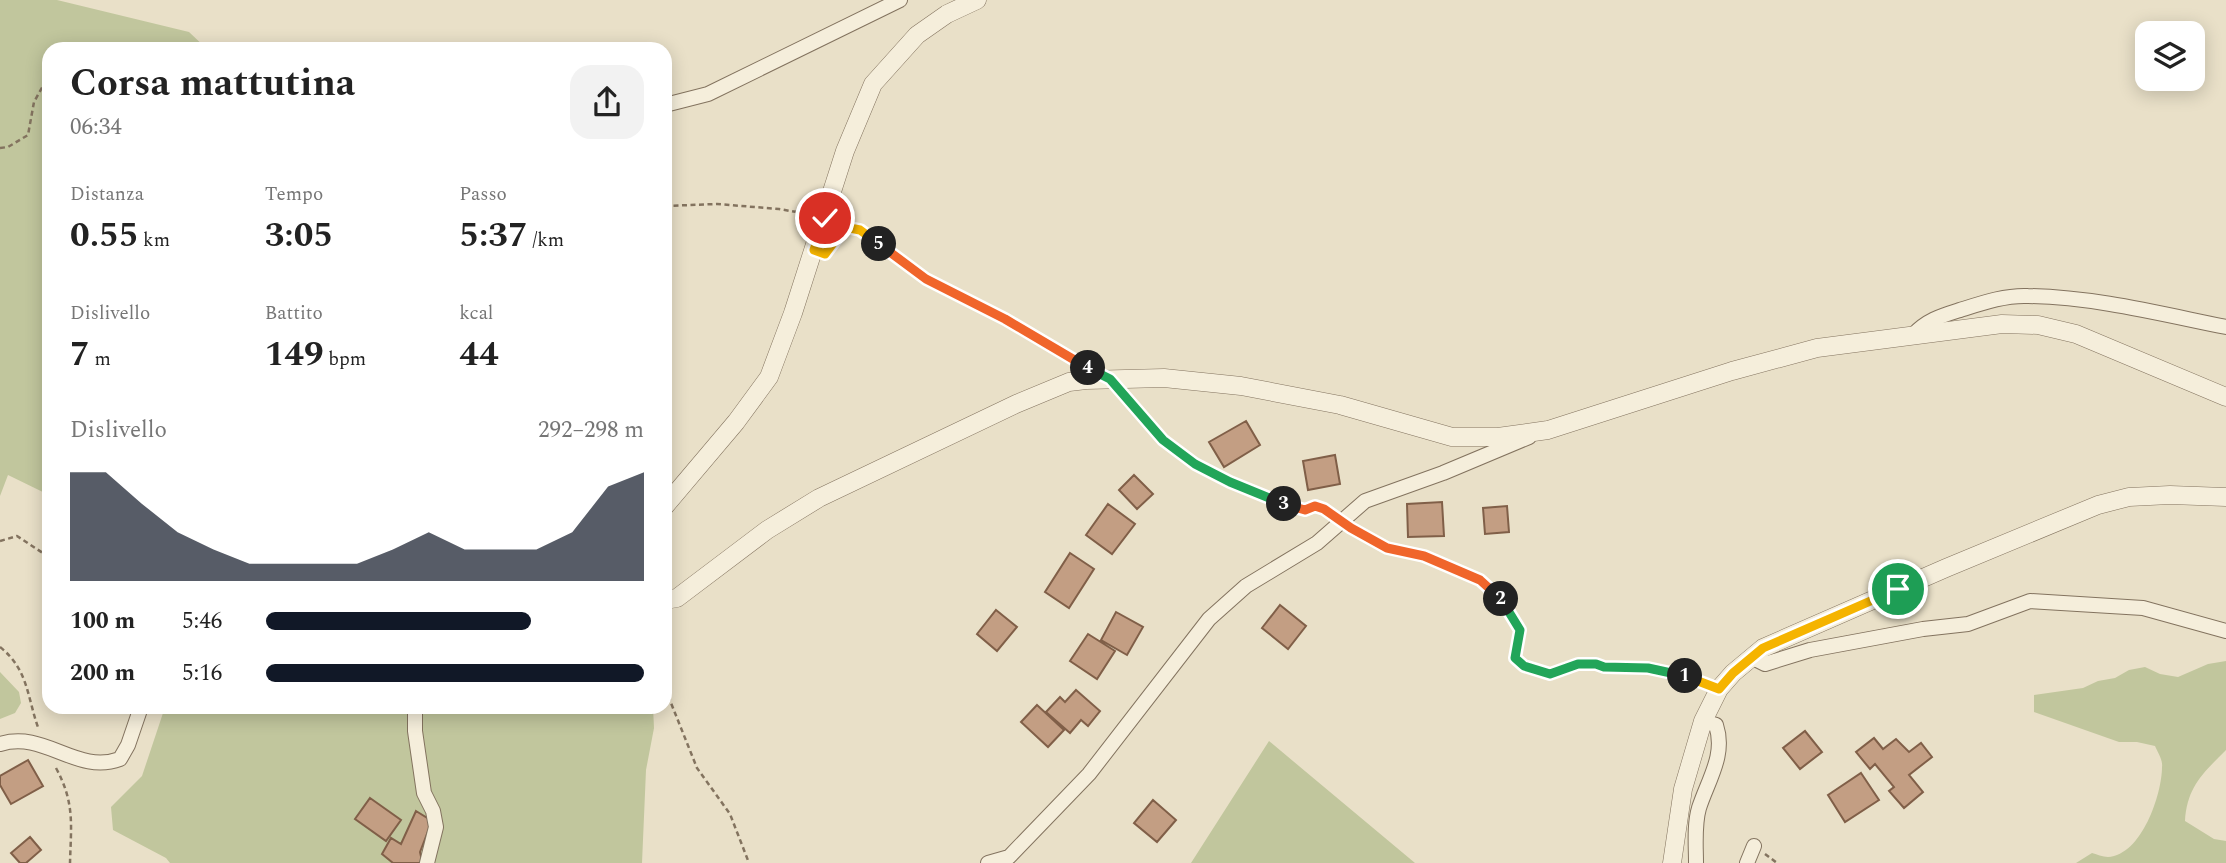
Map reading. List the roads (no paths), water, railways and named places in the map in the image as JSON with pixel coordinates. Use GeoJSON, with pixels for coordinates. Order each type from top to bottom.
{"type":"FeatureCollection","features":[{"type":"Feature","properties":{"kind":"street"},"geometry":{"type":"LineString","coordinates":[[672,103],[709,94],[900,0]]}},
{"type":"Feature","properties":{"kind":"street"},"geometry":{"type":"LineString","coordinates":[[672,498],[736,422],[769,377],[825,218],[845,151],[873,84],[917,35],[947,14],[977,0]]}},
{"type":"Feature","properties":{"kind":"street"},"geometry":{"type":"LineString","coordinates":[[1913,335],[1933,318],[1990,300],[2026,295],[2096,302],[2226,327]]}},
{"type":"Feature","properties":{"kind":"street"},"geometry":{"type":"LineString","coordinates":[[988,863],[1009,857],[1089,774],[1209,619],[1246,586],[1317,543],[1365,500],[1443,473],[1548,430],[1732,371],[1817,348],[2002,324],[2038,325],[2076,334],[2226,397]]}},
{"type":"Feature","properties":{"kind":"street"},"geometry":{"type":"LineString","coordinates":[[672,599],[677,598],[767,530],[820,498],[1069,382],[1164,378],[1241,386],[1340,405],[1451,437],[1498,437],[1548,430]]}},
{"type":"Feature","properties":{"kind":"street"},"geometry":{"type":"LineString","coordinates":[[1672,863],[1683,789],[1703,721],[1719,689],[1733,673],[1763,648],[2098,505],[2129,497],[2226,497]]}},
{"type":"Feature","properties":{"kind":"street"},"geometry":{"type":"LineString","coordinates":[[1753,658],[1765,664],[1810,650],[1923,629],[1968,624],[2029,601],[2143,608],[2226,631]]}},
{"type":"Feature","properties":{"kind":"street"},"geometry":{"type":"LineString","coordinates":[[0,744],[22,741],[46,746],[85,762],[106,764],[120,759],[138,714]]}},
{"type":"Feature","properties":{"kind":"street"},"geometry":{"type":"LineString","coordinates":[[415,714],[424,793],[433,811],[436,827],[427,863]]}},
{"type":"Feature","properties":{"kind":"street"},"geometry":{"type":"LineString","coordinates":[[1696,863],[1698,810],[1708,787],[1721,739],[1716,725],[1703,721]]}},
{"type":"Feature","properties":{"kind":"street"},"geometry":{"type":"LineString","coordinates":[[1747,863],[1754,846]]}}]}
